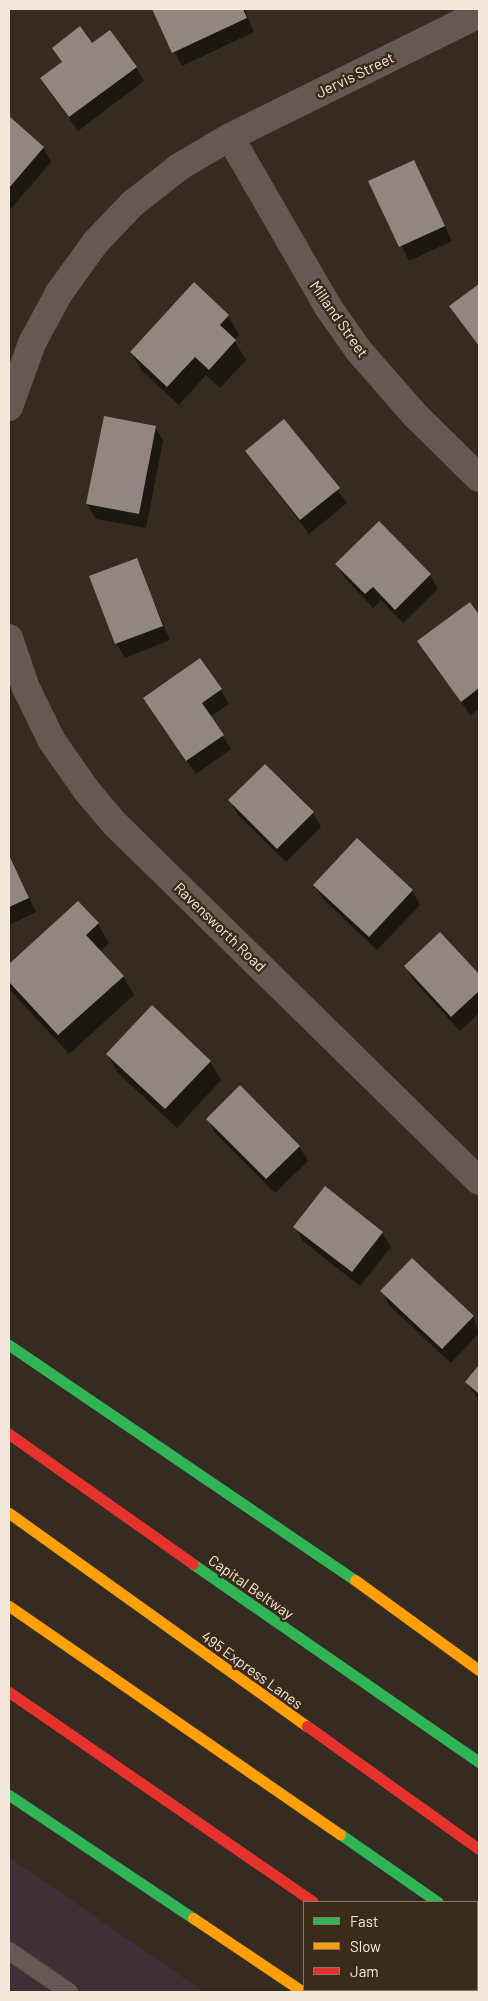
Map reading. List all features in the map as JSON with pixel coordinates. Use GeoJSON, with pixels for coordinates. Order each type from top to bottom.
{"type":"FeatureCollection","features":[{"type":"Feature","properties":{"kind":"highway"},"geometry":{"type":"LineString","coordinates":[[9,1344],[32,1363],[320,1555],[479,1670]]}},
{"type":"Feature","properties":{"kind":"highway","name":"Capital Beltway"},"geometry":{"type":"LineString","coordinates":[[9,1434],[270,1619],[479,1762]]}},
{"type":"Feature","properties":{"kind":"highway","name":"495 Express Lanes"},"geometry":{"type":"LineString","coordinates":[[9,1513],[479,1849]]}},
{"type":"Feature","properties":{"kind":"highway"},"geometry":{"type":"LineString","coordinates":[[9,1606],[437,1901]]}},
{"type":"Feature","properties":{"kind":"highway"},"geometry":{"type":"LineString","coordinates":[[9,1692],[312,1901]]}},
{"type":"Feature","properties":{"kind":"highway"},"geometry":{"type":"LineString","coordinates":[[9,1795],[235,1950],[303,1992]]}},
{"type":"Feature","properties":{"kind":"street","name":"Jervis Street"},"geometry":{"type":"LineString","coordinates":[[230,137],[479,14]]}},
{"type":"Feature","properties":{"kind":"street"},"geometry":{"type":"LineString","coordinates":[[9,407],[32,343],[59,292],[95,243],[132,204],[180,167],[230,137]]}},
{"type":"Feature","properties":{"kind":"street","name":"Milland Street"},"geometry":{"type":"LineString","coordinates":[[230,137],[328,307],[359,351],[416,416],[479,478]]}},
{"type":"Feature","properties":{"kind":"street","name":"Ravensworth Road"},"geometry":{"type":"LineString","coordinates":[[9,638],[26,688],[52,741],[92,798],[479,1181]]}},
{"type":"Feature","properties":{"kind":"lane"},"geometry":{"type":"LineString","coordinates":[[9,1951],[69,1992]]}},
{"type":"Feature","properties":{"kind":"shaded area"},"geometry":{"type":"Polygon","coordinates":[[[9,1857],[204,1992],[9,1992],[9,1857]]]}},
{"type":"Feature","properties":{"kind":"building"},"geometry":{"type":"Polygon","coordinates":[[[152,9],[243,9],[247,18],[172,53],[152,9]]]}},
{"type":"Feature","properties":{"kind":"building"},"geometry":{"type":"Polygon","coordinates":[[[80,26],[92,43],[110,30],[137,67],[69,117],[40,78],[62,62],[52,48],[80,26]]]}},
{"type":"Feature","properties":{"kind":"building"},"geometry":{"type":"Polygon","coordinates":[[[9,116],[44,147],[9,188],[9,116]]]}},
{"type":"Feature","properties":{"kind":"building"},"geometry":{"type":"Polygon","coordinates":[[[414,160],[445,226],[399,247],[368,181],[414,160]]]}},
{"type":"Feature","properties":{"kind":"building"},"geometry":{"type":"Polygon","coordinates":[[[194,282],[229,315],[220,325],[236,340],[209,370],[195,357],[167,387],[130,352],[194,282]]]}},
{"type":"Feature","properties":{"kind":"building"},"geometry":{"type":"Polygon","coordinates":[[[479,284],[479,346],[449,306],[479,284]]]}},
{"type":"Feature","properties":{"kind":"building"},"geometry":{"type":"Polygon","coordinates":[[[104,416],[156,426],[139,514],[86,504],[104,416]]]}},
{"type":"Feature","properties":{"kind":"building"},"geometry":{"type":"Polygon","coordinates":[[[284,419],[340,488],[300,520],[245,451],[284,419]]]}},
{"type":"Feature","properties":{"kind":"building"},"geometry":{"type":"Polygon","coordinates":[[[379,521],[431,574],[395,610],[373,587],[365,594],[335,564],[379,521]]]}},
{"type":"Feature","properties":{"kind":"building"},"geometry":{"type":"Polygon","coordinates":[[[137,558],[163,626],[115,644],[89,576],[137,558]]]}},
{"type":"Feature","properties":{"kind":"building"},"geometry":{"type":"Polygon","coordinates":[[[470,602],[479,615],[479,688],[461,702],[417,641],[470,602]]]}},
{"type":"Feature","properties":{"kind":"building"},"geometry":{"type":"Polygon","coordinates":[[[200,658],[222,689],[202,703],[224,735],[186,761],[143,698],[200,658]]]}},
{"type":"Feature","properties":{"kind":"building"},"geometry":{"type":"Polygon","coordinates":[[[265,764],[314,812],[277,849],[228,800],[265,764]]]}},
{"type":"Feature","properties":{"kind":"building"},"geometry":{"type":"Polygon","coordinates":[[[357,838],[413,890],[369,937],[313,885],[357,838]]]}},
{"type":"Feature","properties":{"kind":"building"},"geometry":{"type":"Polygon","coordinates":[[[9,855],[29,898],[9,907],[9,855]]]}},
{"type":"Feature","properties":{"kind":"building"},"geometry":{"type":"Polygon","coordinates":[[[78,901],[99,923],[86,935],[124,976],[58,1035],[9,982],[9,964],[78,901]]]}},
{"type":"Feature","properties":{"kind":"building"},"geometry":{"type":"Polygon","coordinates":[[[440,932],[479,974],[479,991],[451,1017],[404,966],[440,932]]]}},
{"type":"Feature","properties":{"kind":"building"},"geometry":{"type":"Polygon","coordinates":[[[152,1005],[211,1061],[165,1109],[106,1054],[152,1005]]]}},
{"type":"Feature","properties":{"kind":"building"},"geometry":{"type":"Polygon","coordinates":[[[240,1085],[300,1146],[266,1179],[206,1119],[240,1085]]]}},
{"type":"Feature","properties":{"kind":"building"},"geometry":{"type":"Polygon","coordinates":[[[325,1186],[383,1232],[352,1272],[293,1227],[325,1186]]]}},
{"type":"Feature","properties":{"kind":"building"},"geometry":{"type":"Polygon","coordinates":[[[412,1258],[474,1316],[442,1349],[380,1291],[412,1258]]]}},
{"type":"Feature","properties":{"kind":"building"},"geometry":{"type":"Polygon","coordinates":[[[479,1365],[479,1394],[465,1382],[479,1365]]]}},
{"type":"Feature","properties":{"kind":"traffic: fast"},"geometry":{"type":"LineString","coordinates":[[9,1345],[355,1580]]}},
{"type":"Feature","properties":{"kind":"traffic: fast"},"geometry":{"type":"LineString","coordinates":[[193,1564],[479,1762]]}},
{"type":"Feature","properties":{"kind":"traffic: fast"},"geometry":{"type":"LineString","coordinates":[[9,1795],[193,1918]]}},
{"type":"Feature","properties":{"kind":"traffic: fast"},"geometry":{"type":"LineString","coordinates":[[340,1834],[437,1901]]}},
{"type":"Feature","properties":{"kind":"traffic: slow"},"geometry":{"type":"LineString","coordinates":[[9,1513],[307,1726]]}},
{"type":"Feature","properties":{"kind":"traffic: slow"},"geometry":{"type":"LineString","coordinates":[[355,1580],[479,1670]]}},
{"type":"Feature","properties":{"kind":"traffic: slow"},"geometry":{"type":"LineString","coordinates":[[9,1606],[340,1834]]}},
{"type":"Feature","properties":{"kind":"traffic: slow"},"geometry":{"type":"LineString","coordinates":[[193,1918],[303,1992]]}},
{"type":"Feature","properties":{"kind":"traffic: jam"},"geometry":{"type":"LineString","coordinates":[[9,1434],[193,1564]]}},
{"type":"Feature","properties":{"kind":"traffic: jam"},"geometry":{"type":"LineString","coordinates":[[9,1692],[312,1901]]}},
{"type":"Feature","properties":{"kind":"traffic: jam"},"geometry":{"type":"LineString","coordinates":[[307,1726],[479,1849]]}}]}
